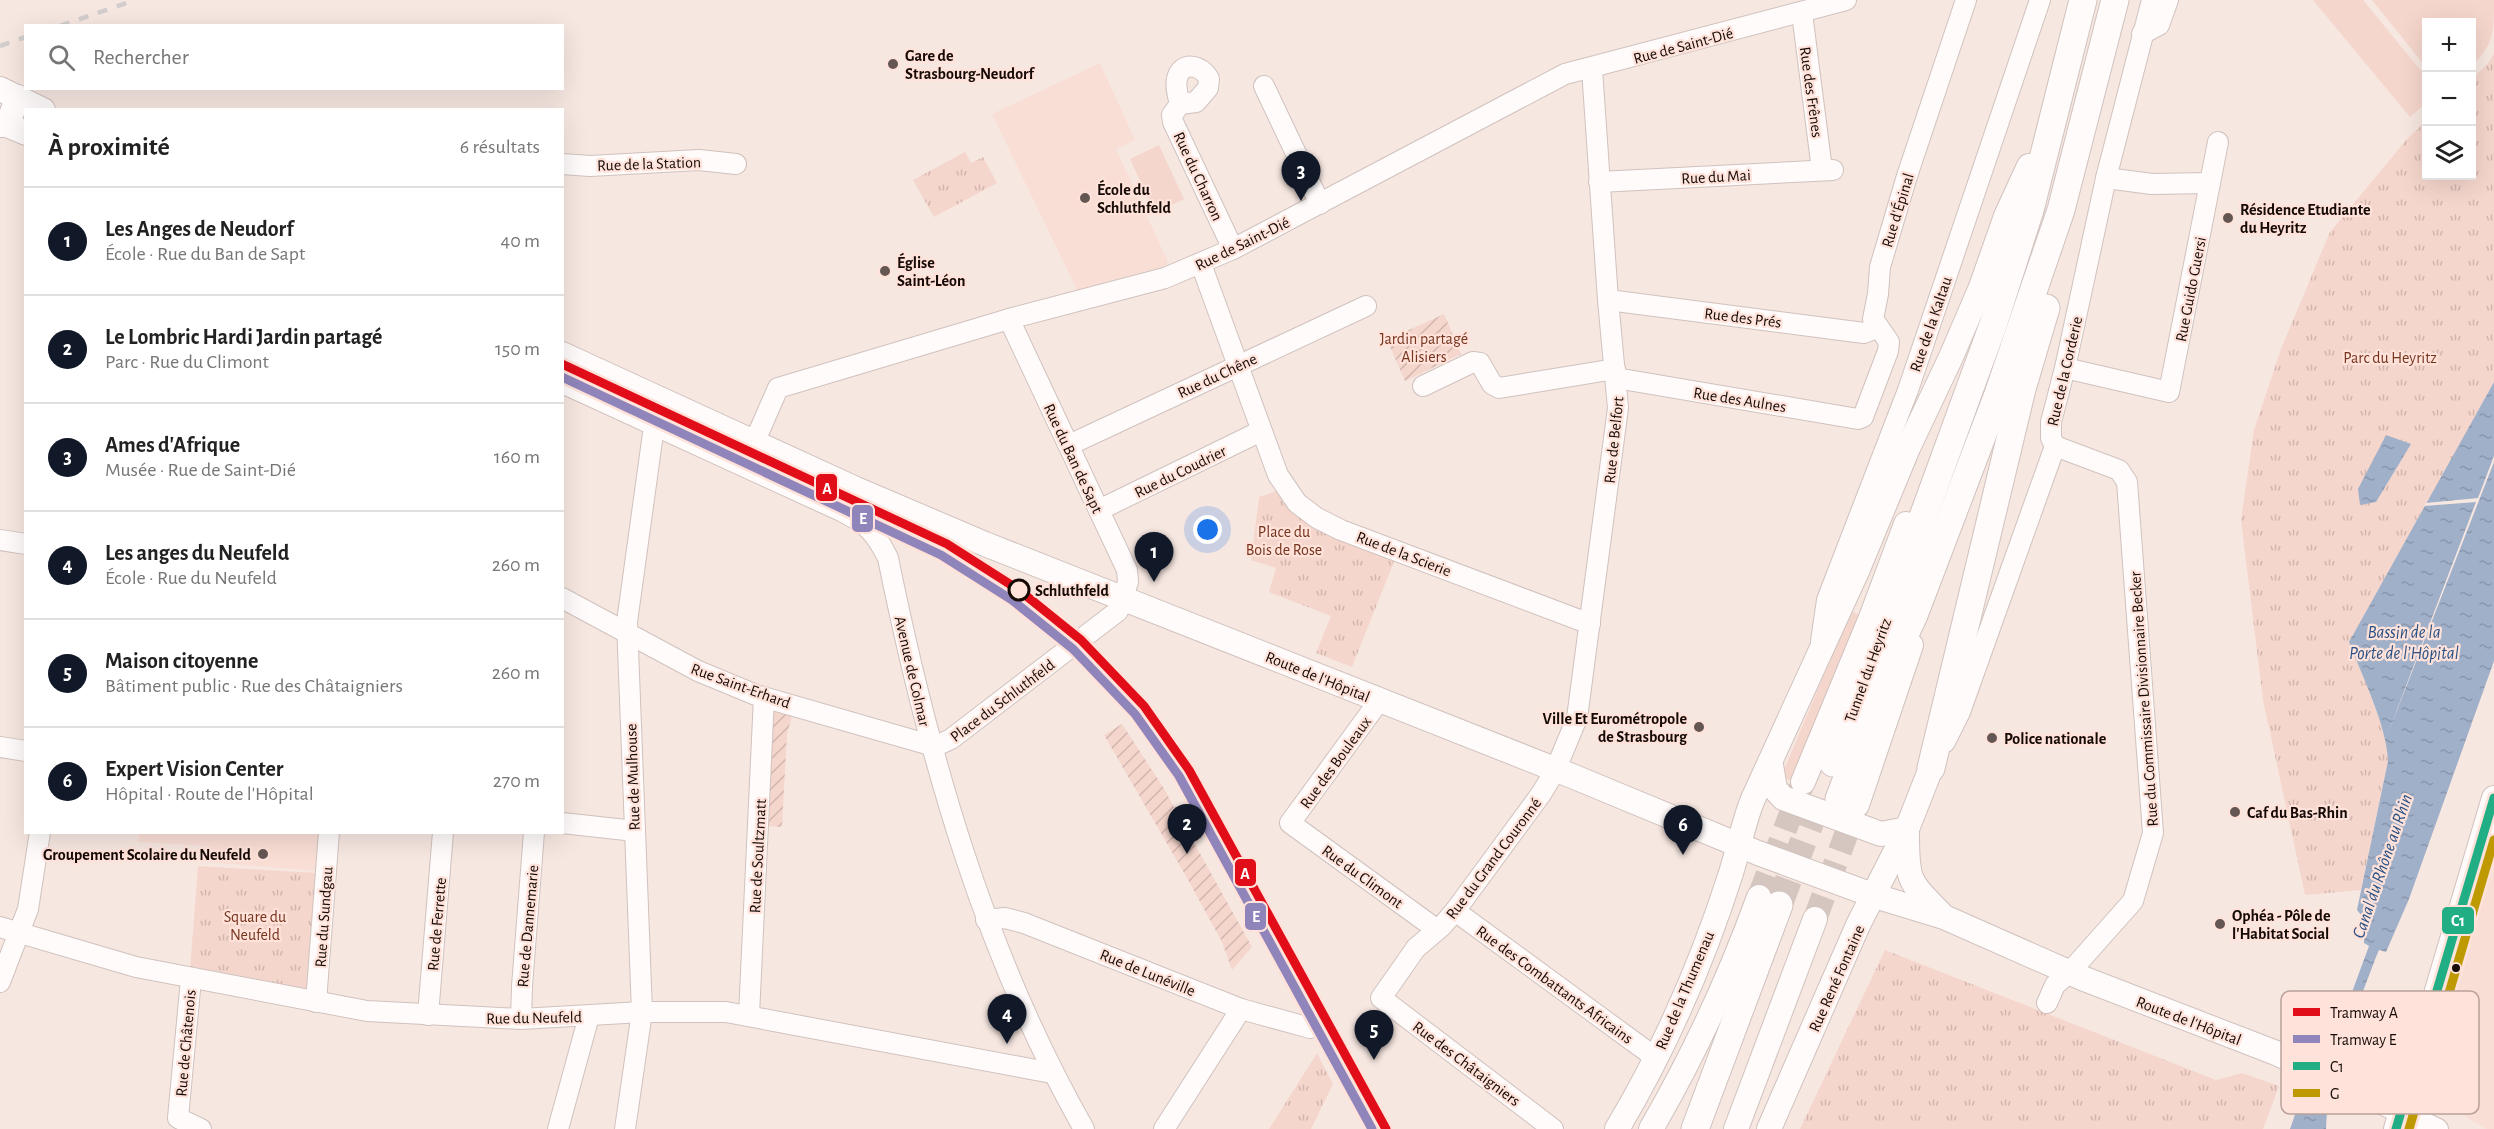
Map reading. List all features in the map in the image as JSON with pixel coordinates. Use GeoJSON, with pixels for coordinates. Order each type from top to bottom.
{"type":"FeatureCollection","features":[{"type":"Feature","properties":{"kind":"highway","name":"Tunnel du Heyritz"},"geometry":{"type":"LineString","coordinates":[[1830,795],[1912,547],[2017,256],[2083,0]]}},
{"type":"Feature","properties":{"kind":"highway"},"geometry":{"type":"LineString","coordinates":[[1931,768],[2022,389],[2054,282],[2061,210],[2115,0]]}},
{"type":"Feature","properties":{"kind":"highway","name":"Tunnel du Heyritz"},"geometry":{"type":"LineString","coordinates":[[1830,795],[1914,615],[1997,397],[2061,210]]}},
{"type":"Feature","properties":{"kind":"highway"},"geometry":{"type":"LineString","coordinates":[[1695,1129],[1787,908]]}},
{"type":"Feature","properties":{"kind":"highway"},"geometry":{"type":"LineString","coordinates":[[1715,1129],[1787,908]]}},
{"type":"Feature","properties":{"kind":"main road"},"geometry":{"type":"LineString","coordinates":[[1830,795],[1872,615],[1998,277],[2076,0]]}},
{"type":"Feature","properties":{"kind":"main road"},"geometry":{"type":"LineString","coordinates":[[8,130],[9,93],[39,108]]}},
{"type":"Feature","properties":{"kind":"main road","name":"Rue de la Thumenau"},"geometry":{"type":"LineString","coordinates":[[1617,1129],[1656,1058],[1691,980],[1731,873],[1744,822],[1858,569],[1908,448],[1952,357],[1981,287],[2006,216],[2029,165]]}},
{"type":"Feature","properties":{"kind":"main road"},"geometry":{"type":"LineString","coordinates":[[564,355],[754,443]]}},
{"type":"Feature","properties":{"kind":"main road","name":"Route de l'Hôpital"},"geometry":{"type":"LineString","coordinates":[[754,443],[898,507],[1122,599],[1738,845],[1875,896],[1944,917],[2069,973],[2281,1057]]}},
{"type":"Feature","properties":{"kind":"main road"},"geometry":{"type":"LineString","coordinates":[[1771,765],[1775,789],[1783,798],[1881,834],[1906,829],[1909,877],[1917,889],[1944,917]]}},
{"type":"Feature","properties":{"kind":"main road","name":"Rue de la Corderie"},"geometry":{"type":"LineString","coordinates":[[1906,829],[1931,768]]}},
{"type":"Feature","properties":{"kind":"main road"},"geometry":{"type":"LineString","coordinates":[[2436,991],[2494,798]]}},
{"type":"Feature","properties":{"kind":"main road","name":"Rue René Fontaine"},"geometry":{"type":"LineString","coordinates":[[1769,1129],[1858,925],[1875,896],[1906,829]]}},
{"type":"Feature","properties":{"kind":"main road"},"geometry":{"type":"LineString","coordinates":[[1651,1129],[1716,1005],[1787,908]]}},
{"type":"Feature","properties":{"kind":"main road"},"geometry":{"type":"LineString","coordinates":[[1736,1129],[1787,908]]}},
{"type":"Feature","properties":{"kind":"street","name":"Rue de Saint-Dié"},"geometry":{"type":"LineString","coordinates":[[754,443],[778,388],[1009,319],[1174,274],[1233,249],[1565,74],[1592,69],[1846,0]]}},
{"type":"Feature","properties":{"kind":"street","name":"Rue d'Épinal"},"geometry":{"type":"LineString","coordinates":[[1863,417],[1874,392],[1889,342],[1873,319],[1880,267],[1907,176],[1966,0]]}},
{"type":"Feature","properties":{"kind":"street","name":"Rue de la Kaltau"},"geometry":{"type":"LineString","coordinates":[[1821,648],[1823,614],[1827,600],[1908,390],[2040,0]]}},
{"type":"Feature","properties":{"kind":"street","name":"Rue de la Corderie"},"geometry":{"type":"LineString","coordinates":[[1931,768],[1960,712],[2055,446],[2050,438],[2051,422],[2066,368],[2106,178],[2152,0]]}},
{"type":"Feature","properties":{"kind":"street"},"geometry":{"type":"LineString","coordinates":[[2142,34],[2159,25],[2168,0]]}},
{"type":"Feature","properties":{"kind":"street","name":"Rue des Frênes"},"geometry":{"type":"LineString","coordinates":[[1802,13],[1828,170]]}},
{"type":"Feature","properties":{"kind":"street","name":"Rue de Belfort"},"geometry":{"type":"LineString","coordinates":[[1555,771],[1576,718],[1618,408],[1592,69]]}},
{"type":"Feature","properties":{"kind":"street"},"geometry":{"type":"LineString","coordinates":[[1264,86],[1320,204]]}},
{"type":"Feature","properties":{"kind":"street","name":"Rue du Charron"},"geometry":{"type":"LineString","coordinates":[[1180,104],[1172,115],[1173,123],[1233,249]]}},
{"type":"Feature","properties":{"kind":"street"},"geometry":{"type":"LineString","coordinates":[[2106,178],[2152,184],[2210,183],[2218,142]]}},
{"type":"Feature","properties":{"kind":"street","name":"Rue de la Station"},"geometry":{"type":"LineString","coordinates":[[564,164],[590,166],[699,160],[736,164]]}},
{"type":"Feature","properties":{"kind":"street","name":"Rue du Mai"},"geometry":{"type":"LineString","coordinates":[[1599,182],[1828,170]]}},
{"type":"Feature","properties":{"kind":"street","name":"Rue Guido Guersi"},"geometry":{"type":"LineString","coordinates":[[2066,368],[2169,392],[2210,183]]}},
{"type":"Feature","properties":{"kind":"street","name":"Rue de la Scierie"},"geometry":{"type":"LineString","coordinates":[[1201,264],[1276,470],[1297,503],[1317,518],[1341,530],[1590,624]]}},
{"type":"Feature","properties":{"kind":"street","name":"Rue des Prés"},"geometry":{"type":"LineString","coordinates":[[1608,300],[1864,333],[1871,330],[1875,323]]}},
{"type":"Feature","properties":{"kind":"street","name":"Rue du Chêne"},"geometry":{"type":"LineString","coordinates":[[1069,445],[1366,306]]}},
{"type":"Feature","properties":{"kind":"street","name":"Rue du Ban de Sapt"},"geometry":{"type":"LineString","coordinates":[[1009,319],[1127,570],[1128,582],[1122,599]]}},
{"type":"Feature","properties":{"kind":"street","name":"Rue des Aulnes"},"geometry":{"type":"LineString","coordinates":[[1423,386],[1473,362],[1480,363],[1492,384],[1499,388],[1616,374],[1858,418],[1863,417]]}},
{"type":"Feature","properties":{"kind":"street","name":"Avenue de Colmar"},"geometry":{"type":"LineString","coordinates":[[564,384],[841,511],[871,529],[888,558],[930,745],[986,920],[1052,1073],[1084,1129]]}},
{"type":"Feature","properties":{"kind":"street","name":"Rue de Mulhouse"},"geometry":{"type":"LineString","coordinates":[[625,1129],[642,1012],[626,634],[654,426]]}},
{"type":"Feature","properties":{"kind":"street","name":"Rue du Coudrier"},"geometry":{"type":"LineString","coordinates":[[1099,510],[1261,431]]}},
{"type":"Feature","properties":{"kind":"street","name":"Rue du Commissaire Divisionnaire Becker"},"geometry":{"type":"LineString","coordinates":[[2055,446],[2119,470],[2126,477],[2152,833],[2133,901],[2069,973]]}},
{"type":"Feature","properties":{"kind":"street"},"geometry":{"type":"LineString","coordinates":[[0,540],[24,544]]}},
{"type":"Feature","properties":{"kind":"street","name":"Rue Saint-Erhard"},"geometry":{"type":"LineString","coordinates":[[564,599],[698,671],[764,697],[930,745]]}},
{"type":"Feature","properties":{"kind":"street","name":"Place du Schluthfeld"},"geometry":{"type":"LineString","coordinates":[[930,745],[938,745],[951,740],[1030,680],[1118,611],[1122,599]]}},
{"type":"Feature","properties":{"kind":"street","name":"Rue de Soultzmatt"},"geometry":{"type":"LineString","coordinates":[[748,1015],[764,697]]}},
{"type":"Feature","properties":{"kind":"street","name":"Rue des Bouleaux"},"geometry":{"type":"LineString","coordinates":[[1290,823],[1379,701]]}},
{"type":"Feature","properties":{"kind":"street"},"geometry":{"type":"LineString","coordinates":[[0,747],[24,751]]}},
{"type":"Feature","properties":{"kind":"street","name":"Rue du Grand Couronné"},"geometry":{"type":"LineString","coordinates":[[1381,998],[1416,948],[1455,911],[1541,794],[1555,771]]}},
{"type":"Feature","properties":{"kind":"street"},"geometry":{"type":"LineString","coordinates":[[564,823],[635,831]]}},
{"type":"Feature","properties":{"kind":"street","name":"Rue du Climont"},"geometry":{"type":"LineString","coordinates":[[1290,823],[1436,929]]}},
{"type":"Feature","properties":{"kind":"street"},"geometry":{"type":"LineString","coordinates":[[0,982],[28,909],[40,834]]}},
{"type":"Feature","properties":{"kind":"street","name":"Rue du Sundgau"},"geometry":{"type":"LineString","coordinates":[[316,1002],[329,834]]}},
{"type":"Feature","properties":{"kind":"street","name":"Rue de Ferrette"},"geometry":{"type":"LineString","coordinates":[[428,1015],[443,834]]}},
{"type":"Feature","properties":{"kind":"street","name":"Rue de Dannemarie"},"geometry":{"type":"LineString","coordinates":[[521,1019],[534,834]]}},
{"type":"Feature","properties":{"kind":"street","name":"Rue des Combattants Africains"},"geometry":{"type":"LineString","coordinates":[[1455,911],[1656,1058]]}},
{"type":"Feature","properties":{"kind":"street","name":"Rue de Lunéville"},"geometry":{"type":"LineString","coordinates":[[986,920],[1005,918],[1024,923],[1241,1009],[1310,1028]]}},
{"type":"Feature","properties":{"kind":"street","name":"Rue du Neufeld"},"geometry":{"type":"LineString","coordinates":[[0,927],[136,967],[367,1011],[521,1019],[642,1012],[726,1012],[1052,1073]]}},
{"type":"Feature","properties":{"kind":"street"},"geometry":{"type":"LineString","coordinates":[[2047,1003],[2055,985],[2069,973]]}},
{"type":"Feature","properties":{"kind":"street","name":"Rue de Châtenois"},"geometry":{"type":"LineString","coordinates":[[191,979],[178,1118],[201,1129]]}},
{"type":"Feature","properties":{"kind":"street","name":"Rue des Châtaigniers"},"geometry":{"type":"LineString","coordinates":[[1381,998],[1553,1129]]}},
{"type":"Feature","properties":{"kind":"street"},"geometry":{"type":"LineString","coordinates":[[1164,1129],[1241,1009]]}},
{"type":"Feature","properties":{"kind":"street"},"geometry":{"type":"LineString","coordinates":[[558,1129],[589,1016]]}},
{"type":"Feature","properties":{"kind":"street"},"geometry":{"type":"LineString","coordinates":[[2398,1120],[2438,1129]]}},
{"type":"Feature","properties":{"kind":"shaded area","name":"École du Schluthfeld"},"geometry":{"type":"Polygon","coordinates":[[[1100,63],[1135,140],[1116,149],[1168,262],[1166,266],[1077,290],[992,114],[1100,63]]]}},
{"type":"Feature","properties":{"kind":"shaded area","name":"Groupement Scolaire du Neufeld"},"geometry":{"type":"Polygon","coordinates":[[[139,834],[319,834],[317,871],[208,862],[209,846],[138,842],[139,834]]]}},
{"type":"Feature","properties":{"kind":"shaded area"},"geometry":{"type":"Polygon","coordinates":[[[2494,861],[2494,1129],[2486,1129],[2461,1114],[2479,1114],[2479,991],[2457,991],[2494,861]]]}},
{"type":"Feature","properties":{"kind":"green space"},"geometry":{"type":"Polygon","coordinates":[[[2313,0],[2363,0],[2422,72],[2422,106],[2410,117],[2313,0]]]}},
{"type":"Feature","properties":{"kind":"green space"},"geometry":{"type":"Polygon","coordinates":[[[2372,0],[2494,0],[2493,30],[2489,44],[2476,61],[2476,18],[2422,18],[2422,62],[2372,0]]]}},
{"type":"Feature","properties":{"kind":"green space","name":"Parc du Heyritz"},"geometry":{"type":"Polygon","coordinates":[[[2494,53],[2494,382],[2349,642],[2379,717],[2387,747],[2388,761],[2361,890],[2305,895],[2263,700],[2241,520],[2254,430],[2281,349],[2330,232],[2407,139],[2422,125],[2422,180],[2476,180],[2476,75],[2489,62],[2494,53]]]}},
{"type":"Feature","properties":{"kind":"green space"},"geometry":{"type":"Polygon","coordinates":[[[1159,145],[1184,199],[1155,213],[1130,159],[1159,145]]]}},
{"type":"Feature","properties":{"kind":"green space"},"geometry":{"type":"Polygon","coordinates":[[[965,152],[971,163],[983,157],[997,183],[934,217],[913,180],[965,152]]]}},
{"type":"Feature","properties":{"kind":"green space","name":"Jardin partagé Alisiers"},"geometry":{"type":"Polygon","coordinates":[[[1444,314],[1461,354],[1405,381],[1387,340],[1444,314]]]}},
{"type":"Feature","properties":{"kind":"green space","name":"Place du Bois de Rose"},"geometry":{"type":"Polygon","coordinates":[[[1276,491],[1303,518],[1319,530],[1395,559],[1352,667],[1316,653],[1331,616],[1269,592],[1276,568],[1251,560],[1259,497],[1276,491]]]}},
{"type":"Feature","properties":{"kind":"green space"},"geometry":{"type":"Polygon","coordinates":[[[1851,611],[1859,615],[1792,781],[1781,777],[1851,611]]]}},
{"type":"Feature","properties":{"kind":"green space"},"geometry":{"type":"Polygon","coordinates":[[[773,709],[793,713],[787,734],[782,827],[765,826],[773,709]]]}},
{"type":"Feature","properties":{"kind":"green space"},"geometry":{"type":"Polygon","coordinates":[[[1122,724],[1163,787],[1252,947],[1232,970],[1222,942],[1104,735],[1122,724]]]}},
{"type":"Feature","properties":{"kind":"green space","name":"Square du Neufeld"},"geometry":{"type":"Polygon","coordinates":[[[198,866],[318,873],[308,990],[190,971],[198,866]]]}},
{"type":"Feature","properties":{"kind":"green space"},"geometry":{"type":"Polygon","coordinates":[[[1885,950],[2216,1080],[2242,1073],[2279,1086],[2263,1129],[1800,1129],[1885,950]]]}},
{"type":"Feature","properties":{"kind":"green space"},"geometry":{"type":"Polygon","coordinates":[[[1317,1053],[1333,1084],[1311,1129],[1269,1129],[1317,1053]]]}},
{"type":"Feature","properties":{"kind":"water","name":"Bassin de la Porte de l’Hôpital"},"geometry":{"type":"Polygon","coordinates":[[[2494,382],[2494,661],[2409,899],[2386,952],[2379,950],[2363,991],[2352,991],[2369,946],[2364,943],[2365,920],[2357,910],[2388,761],[2387,747],[2379,717],[2349,642],[2494,382]]]}},
{"type":"Feature","properties":{"kind":"water"},"geometry":{"type":"Polygon","coordinates":[[[2386,435],[2411,444],[2376,502],[2360,505],[2358,489],[2386,435]]]}},
{"type":"Feature","properties":{"kind":"water","name":"Bassin de la Porte de l’Hôpital"},"geometry":{"type":"Polygon","coordinates":[[[2295,1114],[2327,1114],[2326,1129],[2290,1129],[2295,1114]]]}},
{"type":"Feature","properties":{"kind":"pier"},"geometry":{"type":"Polygon","coordinates":[[[2494,456],[2494,462],[2385,741],[2476,502],[2424,506],[2426,503],[2478,498],[2494,456]]]}},
{"type":"Feature","properties":{"kind":"tunnel"},"geometry":{"type":"LineString","coordinates":[[1759,897],[1802,785]]}},
{"type":"Feature","properties":{"kind":"tunnel"},"geometry":{"type":"LineString","coordinates":[[1779,905],[1822,792]]}},
{"type":"Feature","properties":{"kind":"tunnel"},"geometry":{"type":"LineString","coordinates":[[1815,919],[1857,805]]}},
{"type":"Feature","properties":{"kind":"railway"},"geometry":{"type":"LineString","coordinates":[[66,24],[135,0]]}},
{"type":"Feature","properties":{"kind":"railway"},"geometry":{"type":"LineString","coordinates":[[0,46],[24,38]]}},
{"type":"Feature","properties":{"kind":"tram line","name":"A"},"geometry":{"type":"LineString","coordinates":[[564,365],[947,544],[1019,590],[1081,640],[1144,706],[1189,770],[1386,1129]]}},
{"type":"Feature","properties":{"kind":"tram line","name":"E"},"geometry":{"type":"LineString","coordinates":[[564,378],[941,555],[1012,600],[1073,649],[1135,714],[1179,776],[1372,1129]]}},
{"type":"Feature","properties":{"kind":"transit line","name":"C1"},"geometry":{"type":"LineString","coordinates":[[2437,991],[2494,798]]}},
{"type":"Feature","properties":{"kind":"transit line","name":"G"},"geometry":{"type":"LineString","coordinates":[[2450,991],[2494,840]]}},
{"type":"Feature","properties":{"kind":"transit line","name":"C1"},"geometry":{"type":"LineString","coordinates":[[2396,1129],[2400,1114]]}},
{"type":"Feature","properties":{"kind":"transit line","name":"G"},"geometry":{"type":"LineString","coordinates":[[2409,1129],[2413,1114]]}},
{"type":"Feature","properties":{"kind":"place","name":"Gare de Strasbourg-Neudorf"},"geometry":{"type":"Point","coordinates":[893,64]}},
{"type":"Feature","properties":{"kind":"place","name":"École du Schluthfeld"},"geometry":{"type":"Point","coordinates":[1085,198]}},
{"type":"Feature","properties":{"kind":"place","name":"Ames d'Afrique"},"geometry":{"type":"Point","coordinates":[1301,201]}},
{"type":"Feature","properties":{"kind":"place","name":"Résidence Etudiante du Heyritz"},"geometry":{"type":"Point","coordinates":[2228,218]}},
{"type":"Feature","properties":{"kind":"place","name":"Église Saint-Léon"},"geometry":{"type":"Point","coordinates":[885,271]}},
{"type":"Feature","properties":{"kind":"place","name":"Les Anges de Neudorf"},"geometry":{"type":"Point","coordinates":[1154,582]}},
{"type":"Feature","properties":{"kind":"place","name":"Schluthfeld"},"geometry":{"type":"Point","coordinates":[1019,590]}},
{"type":"Feature","properties":{"kind":"place","name":"Ville Et Eurométropole de Strasbourg"},"geometry":{"type":"Point","coordinates":[1699,727]}},
{"type":"Feature","properties":{"kind":"place","name":"Police nationale"},"geometry":{"type":"Point","coordinates":[1992,738]}},
{"type":"Feature","properties":{"kind":"place","name":"Caf du Bas-Rhin"},"geometry":{"type":"Point","coordinates":[2235,812]}},
{"type":"Feature","properties":{"kind":"place","name":"Groupement Scolaire du Neufeld"},"geometry":{"type":"Point","coordinates":[263,854]}},
{"type":"Feature","properties":{"kind":"place","name":"Le Lombric Hardi Jardin partagé"},"geometry":{"type":"Point","coordinates":[1187,854]}},
{"type":"Feature","properties":{"kind":"place","name":"Expert Vision Center"},"geometry":{"type":"Point","coordinates":[1683,855]}},
{"type":"Feature","properties":{"kind":"place","name":"Ophéa - Pôle de l'Habitat Social"},"geometry":{"type":"Point","coordinates":[2220,924]}},
{"type":"Feature","properties":{"kind":"place","name":"Les anges du Neufeld"},"geometry":{"type":"Point","coordinates":[1007,1044]}},
{"type":"Feature","properties":{"kind":"place","name":"Maison citoyenne"},"geometry":{"type":"Point","coordinates":[1374,1060]}},
{"type":"Feature","properties":{"kind":"water label","name":"Canal du Rhône au Rhin"},"geometry":{"type":"Point","coordinates":[2382,866]}}]}
